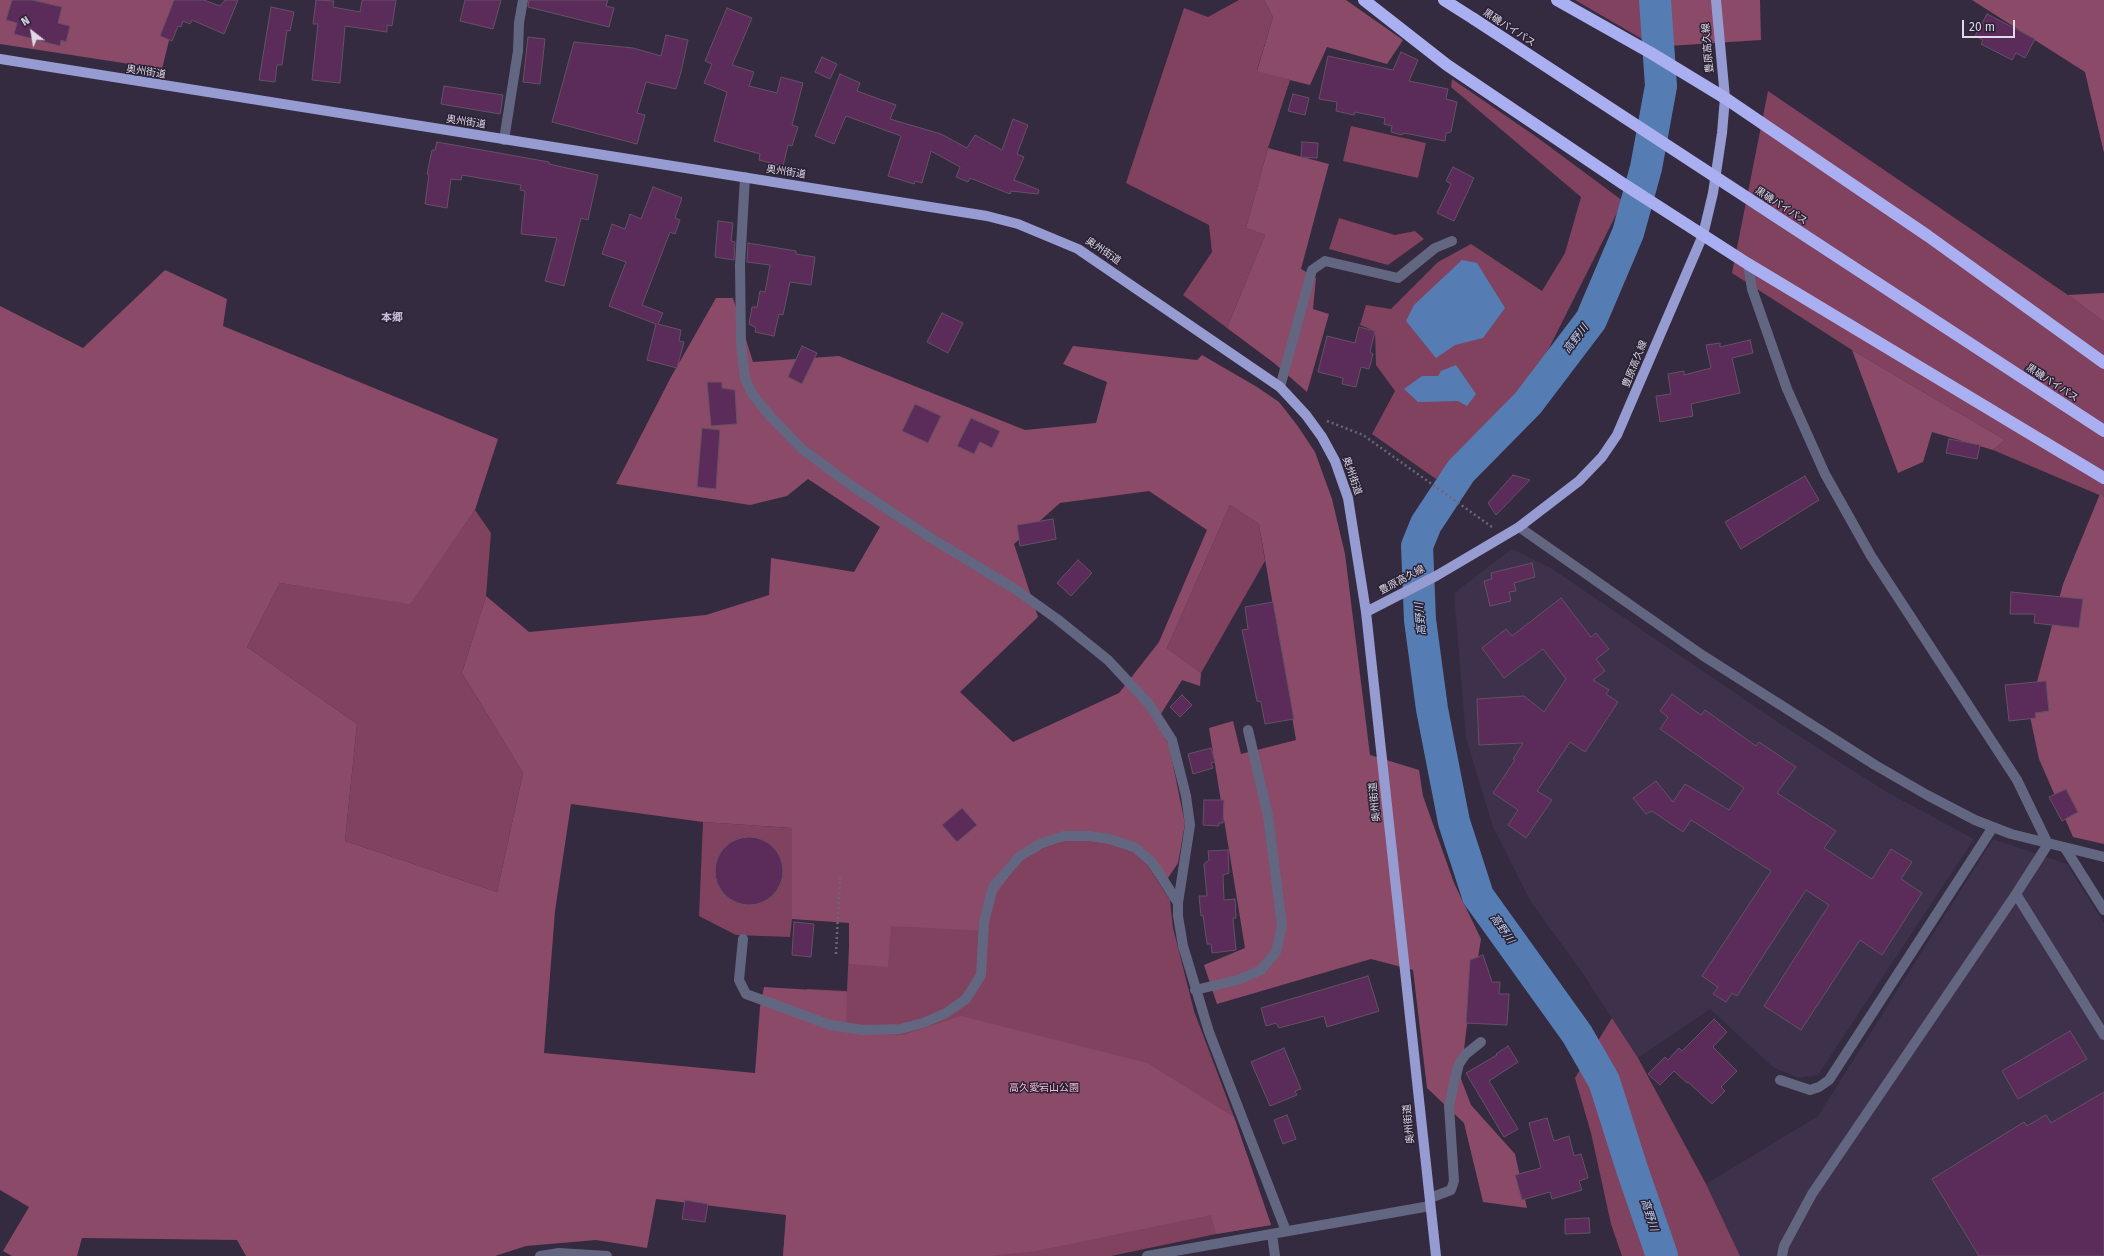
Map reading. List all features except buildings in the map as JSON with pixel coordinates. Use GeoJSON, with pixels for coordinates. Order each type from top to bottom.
{"type":"FeatureCollection","features":[{"type":"Feature","properties":{"kind":"highway"},"geometry":{"type":"LineString","coordinates":[[1364,0],[1447,65],[1622,183],[1748,264],[2104,478]]}},
{"type":"Feature","properties":{"kind":"highway","name":"黒磯バイパス"},"geometry":{"type":"LineString","coordinates":[[1444,0],[2104,431]]}},
{"type":"Feature","properties":{"kind":"highway"},"geometry":{"type":"LineString","coordinates":[[1557,0],[1651,53],[1725,98],[1928,236],[2104,363]]}},
{"type":"Feature","properties":{"kind":"main road","name":"豊原高久線"},"geometry":{"type":"LineString","coordinates":[[1366,612],[1436,576],[1519,526],[1579,481],[1602,457],[1617,435],[1703,235],[1714,186],[1725,98],[1716,0]]}},
{"type":"Feature","properties":{"kind":"main road","name":"奥州街道"},"geometry":{"type":"LineString","coordinates":[[0,59],[987,216],[1048,235],[1078,248],[1280,387],[1306,415],[1322,437],[1335,461],[1348,498],[1366,612],[1436,1256]]}},
{"type":"Feature","properties":{"kind":"street"},"geometry":{"type":"LineString","coordinates":[[504,140],[518,51],[519,23],[523,0]]}},
{"type":"Feature","properties":{"kind":"street"},"geometry":{"type":"LineString","coordinates":[[745,177],[740,265],[741,344],[745,378],[753,395],[770,416],[802,449],[858,490],[931,538],[1015,589],[1057,619],[1108,660],[1150,704],[1172,740],[1186,796],[1190,825],[1178,903],[1178,916],[1183,946],[1195,990],[1209,1032],[1286,1231]]}},
{"type":"Feature","properties":{"kind":"street"},"geometry":{"type":"LineString","coordinates":[[1280,387],[1312,270],[1325,261],[1398,278],[1434,248],[1452,241]]}},
{"type":"Feature","properties":{"kind":"street"},"geometry":{"type":"LineString","coordinates":[[1748,264],[1752,289],[1787,389],[1825,474],[1871,556],[2017,780],[2048,844]]}},
{"type":"Feature","properties":{"kind":"street"},"geometry":{"type":"LineString","coordinates":[[1519,526],[1702,655],[1810,724],[1927,795],[1975,820],[2011,834],[2104,857]]}},
{"type":"Feature","properties":{"kind":"street"},"geometry":{"type":"LineString","coordinates":[[1195,990],[1238,980],[1261,970],[1276,952],[1282,926],[1268,816],[1248,730]]}},
{"type":"Feature","properties":{"kind":"street"},"geometry":{"type":"LineString","coordinates":[[1780,1080],[1810,1090],[1819,1087],[1829,1080],[1993,827]]}},
{"type":"Feature","properties":{"kind":"street"},"geometry":{"type":"LineString","coordinates":[[743,940],[739,980],[746,994],[830,1025],[863,1030],[900,1029],[922,1023],[946,1013],[966,1000],[981,975],[984,922],[993,887],[1020,856],[1042,843],[1064,836],[1089,836],[1109,839],[1134,847],[1152,862],[1178,903]]}},
{"type":"Feature","properties":{"kind":"street"},"geometry":{"type":"LineString","coordinates":[[1782,1256],[1784,1246],[1812,1194],[2016,894],[2048,844]]}},
{"type":"Feature","properties":{"kind":"street"},"geometry":{"type":"LineString","coordinates":[[2065,848],[2104,910]]}},
{"type":"Feature","properties":{"kind":"street"},"geometry":{"type":"LineString","coordinates":[[2016,894],[2104,1036]]}},
{"type":"Feature","properties":{"kind":"street"},"geometry":{"type":"LineString","coordinates":[[1147,1256],[1169,1254],[1430,1202],[1451,1190],[1454,1181],[1449,1106],[1459,1064],[1466,1054],[1481,1042]]}},
{"type":"Feature","properties":{"kind":"street"},"geometry":{"type":"LineString","coordinates":[[1272,1234],[1275,1256]]}},
{"type":"Feature","properties":{"kind":"street"},"geometry":{"type":"LineString","coordinates":[[540,1256],[559,1253],[607,1256]]}},
{"type":"Feature","properties":{"kind":"path"},"geometry":{"type":"LineString","coordinates":[[1306,415],[1363,434],[1504,535]]}},
{"type":"Feature","properties":{"kind":"path"},"geometry":{"type":"LineString","coordinates":[[836,954],[840,876]]}},
{"type":"Feature","properties":{"kind":"shaded area"},"geometry":{"type":"Polygon","coordinates":[[[1512,549],[1551,568],[1785,727],[1885,791],[1974,839],[1818,1075],[1799,1078],[1774,1068],[1710,1009],[1638,1058],[1584,975],[1531,902],[1493,827],[1466,738],[1454,593],[1512,549]]]}},
{"type":"Feature","properties":{"kind":"shaded area"},"geometry":{"type":"Polygon","coordinates":[[[1993,839],[2067,864],[2104,923],[2104,1256],[1740,1256],[1706,1184],[1818,1116],[1993,839]]]}},
{"type":"Feature","properties":{"kind":"green space"},"geometry":{"type":"Polygon","coordinates":[[[0,0],[179,0],[162,69],[0,44],[0,0]]]}},
{"type":"Feature","properties":{"kind":"green space"},"geometry":{"type":"Polygon","coordinates":[[[1239,0],[1264,0],[1273,17],[1257,70],[1290,80],[1268,148],[1246,228],[1265,235],[1227,328],[1183,295],[1212,252],[1209,225],[1126,183],[1184,8],[1208,17],[1239,0]]]}},
{"type":"Feature","properties":{"kind":"green space"},"geometry":{"type":"Polygon","coordinates":[[[1264,0],[1346,0],[1403,40],[1387,64],[1327,47],[1310,85],[1257,71],[1273,17],[1264,0]]]}},
{"type":"Feature","properties":{"kind":"green space"},"geometry":{"type":"Polygon","coordinates":[[[1575,0],[1664,0],[1668,46],[1642,39],[1575,0]]]}},
{"type":"Feature","properties":{"kind":"green space"},"geometry":{"type":"Polygon","coordinates":[[[1664,0],[1760,0],[1761,40],[1668,46],[1664,0]]]}},
{"type":"Feature","properties":{"kind":"green space"},"geometry":{"type":"Polygon","coordinates":[[[1972,0],[2104,0],[2104,153],[2085,72],[1972,0]]]}},
{"type":"Feature","properties":{"kind":"green space"},"geometry":{"type":"Polygon","coordinates":[[[1452,79],[1538,138],[1623,201],[1537,372],[1436,479],[1372,434],[1395,391],[1376,365],[1375,331],[1360,325],[1366,305],[1391,309],[1438,262],[1471,244],[1542,291],[1565,253],[1581,197],[1451,87],[1452,79]]]}},
{"type":"Feature","properties":{"kind":"green space"},"geometry":{"type":"Polygon","coordinates":[[[1768,91],[2068,295],[2104,322],[2104,497],[1993,450],[2005,440],[1852,350],[1732,273],[1768,91]]]}},
{"type":"Feature","properties":{"kind":"green space"},"geometry":{"type":"Polygon","coordinates":[[[1351,126],[1426,143],[1418,178],[1343,161],[1351,126]]]}},
{"type":"Feature","properties":{"kind":"green space"},"geometry":{"type":"Polygon","coordinates":[[[1268,148],[1329,164],[1301,269],[1316,278],[1313,309],[1329,314],[1307,392],[1274,363],[1227,328],[1265,235],[1246,228],[1268,148]]]}},
{"type":"Feature","properties":{"kind":"green space"},"geometry":{"type":"Polygon","coordinates":[[[1339,218],[1395,235],[1415,231],[1424,239],[1388,265],[1329,249],[1339,218]]]}},
{"type":"Feature","properties":{"kind":"green space"},"geometry":{"type":"Polygon","coordinates":[[[165,270],[227,299],[223,326],[498,439],[475,510],[410,604],[280,583],[247,647],[357,724],[345,841],[497,892],[523,773],[462,673],[486,596],[529,632],[706,615],[769,595],[771,558],[854,572],[880,527],[808,479],[787,496],[750,505],[616,484],[671,377],[716,298],[733,298],[753,362],[839,356],[1025,430],[1096,423],[1107,382],[1063,364],[1073,346],[1197,360],[1202,355],[1257,387],[1279,402],[1297,425],[1315,452],[1332,499],[1345,554],[1370,755],[1419,770],[1423,796],[1454,883],[1481,939],[1466,1032],[1461,1079],[1471,1105],[1515,1154],[1527,1208],[1483,1202],[1464,1123],[1427,1088],[1413,970],[1371,959],[1217,1004],[1204,965],[1245,948],[1209,728],[1233,721],[1241,754],[1296,740],[1259,524],[1230,505],[1167,648],[1201,673],[1200,686],[1182,680],[1156,722],[1169,745],[1185,824],[1178,863],[1162,887],[1147,865],[1135,854],[1115,845],[1089,841],[1065,841],[1038,850],[1021,861],[992,901],[987,931],[891,926],[888,967],[849,964],[849,923],[792,919],[792,828],[703,822],[571,804],[555,911],[544,1053],[755,1073],[760,1007],[764,987],[847,992],[846,1032],[903,1035],[961,1016],[1147,1063],[1234,1117],[1271,1225],[1216,1234],[1211,1215],[1036,1251],[988,1256],[783,1256],[786,1215],[656,1199],[647,1248],[596,1240],[526,1246],[495,1256],[246,1256],[237,1240],[82,1238],[77,1256],[12,1256],[3,1251],[29,1207],[0,1190],[0,306],[83,348],[165,270]],[[1149,491],[1060,503],[1014,544],[1038,617],[960,692],[1013,742],[1119,693],[1159,642],[1207,530],[1149,491]]]}},
{"type":"Feature","properties":{"kind":"green space"},"geometry":{"type":"Polygon","coordinates":[[[2104,293],[2104,322],[2068,295],[2104,293]]]}},
{"type":"Feature","properties":{"kind":"green space"},"geometry":{"type":"Polygon","coordinates":[[[1852,350],[2005,440],[1993,450],[1932,432],[1923,462],[1898,473],[1852,350]]]}},
{"type":"Feature","properties":{"kind":"green space"},"geometry":{"type":"Polygon","coordinates":[[[2100,494],[2104,497],[2104,844],[2073,837],[2039,759],[2029,712],[2063,584],[2100,494]]]}},
{"type":"Feature","properties":{"kind":"green space"},"geometry":{"type":"Polygon","coordinates":[[[1230,505],[1259,524],[1265,561],[1201,673],[1167,648],[1230,505]]]}},
{"type":"Feature","properties":{"kind":"green space"},"geometry":{"type":"Polygon","coordinates":[[[475,510],[491,533],[486,596],[462,673],[523,773],[497,892],[345,841],[357,724],[247,647],[280,583],[410,603],[475,510]]]}},
{"type":"Feature","properties":{"kind":"green space"},"geometry":{"type":"Polygon","coordinates":[[[703,822],[792,828],[792,919],[790,937],[736,935],[699,916],[703,822]]]}},
{"type":"Feature","properties":{"kind":"green space","name":"高久愛宕山公園"},"geometry":{"type":"Polygon","coordinates":[[[1065,841],[1089,841],[1115,845],[1135,854],[1147,865],[1170,900],[1173,928],[1194,1011],[1234,1117],[1271,1225],[1216,1234],[1111,1256],[783,1256],[807,989],[847,991],[850,923],[992,901],[1021,861],[1038,850],[1065,841]]]}},
{"type":"Feature","properties":{"kind":"green space"},"geometry":{"type":"Polygon","coordinates":[[[1612,1018],[1638,1058],[1706,1184],[1740,1256],[1622,1256],[1611,1224],[1591,1133],[1575,1078],[1612,1018]]]}},
{"type":"Feature","properties":{"kind":"water"},"geometry":{"type":"Polygon","coordinates":[[[1462,260],[1477,263],[1505,308],[1483,338],[1455,345],[1436,358],[1406,321],[1414,305],[1462,260]]]}},
{"type":"Feature","properties":{"kind":"water"},"geometry":{"type":"Polygon","coordinates":[[[1456,365],[1476,394],[1467,406],[1458,401],[1418,402],[1404,389],[1422,376],[1438,376],[1441,371],[1456,365]]]}},
{"type":"Feature","properties":{"kind":"waterway","name":"高野川"},"geometry":{"type":"LineString","coordinates":[[1655,0],[1661,86],[1646,168],[1628,233],[1591,320],[1528,403],[1461,471],[1426,524],[1417,546],[1420,620],[1432,709],[1454,822],[1478,896],[1577,1034],[1604,1081],[1662,1256]]}},
{"type":"Feature","properties":{"kind":"district","name":"本郷"},"geometry":{"type":"Point","coordinates":[392,318]}}]}
